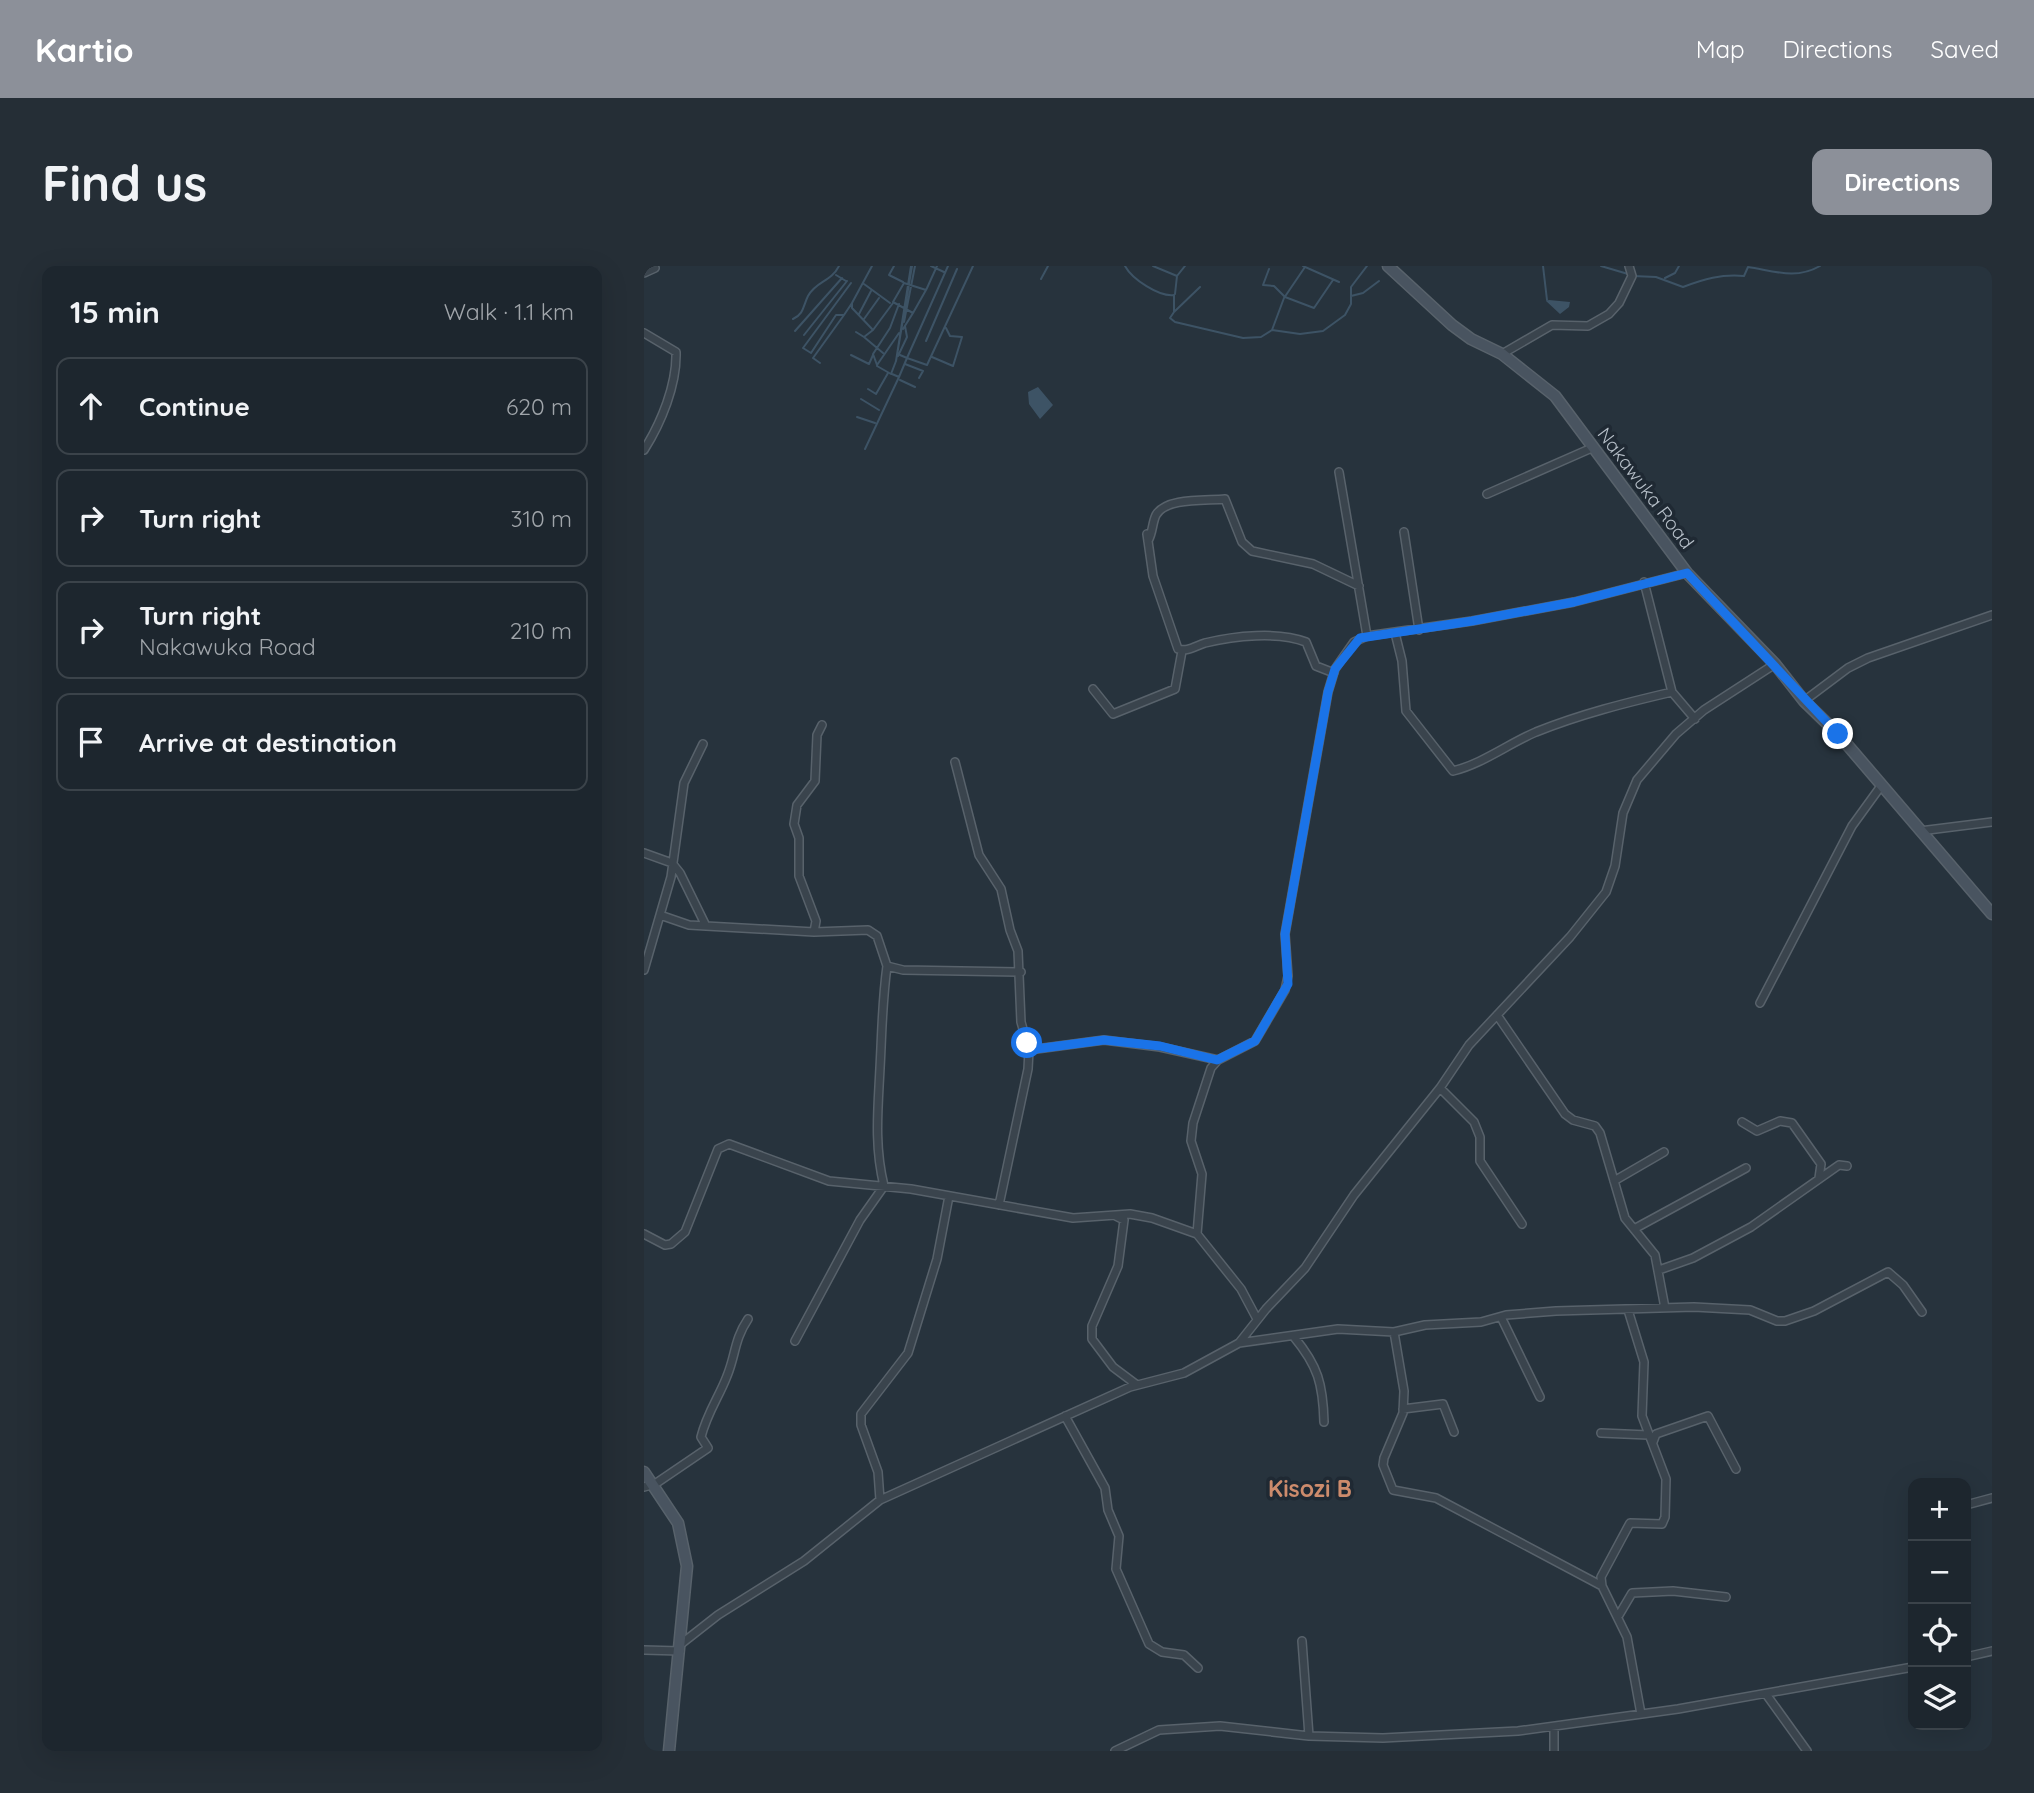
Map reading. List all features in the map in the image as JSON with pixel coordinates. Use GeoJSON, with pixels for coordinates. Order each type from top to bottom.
{"type":"FeatureCollection","features":[{"type":"Feature","properties":{"kind":"main road","name":"Nakawuka Road"},"geometry":{"type":"LineString","coordinates":[[1388,266],[1452,325],[1471,339],[1502,354],[1547,388],[1687,573],[1775,664],[1804,701],[1838,734],[1992,914]]}},
{"type":"Feature","properties":{"kind":"main road"},"geometry":{"type":"LineString","coordinates":[[644,1472],[649,1486],[678,1523],[684,1546],[687,1581],[669,1751]]}},
{"type":"Feature","properties":{"kind":"street"},"geometry":{"type":"LineString","coordinates":[[1502,354],[1552,325],[1588,326],[1609,314],[1619,303],[1632,276],[1629,266]]}},
{"type":"Feature","properties":{"kind":"street"},"geometry":{"type":"LineString","coordinates":[[644,273],[655,268]]}},
{"type":"Feature","properties":{"kind":"street"},"geometry":{"type":"LineString","coordinates":[[644,333],[676,352],[676,363],[662,415],[644,450]]}},
{"type":"Feature","properties":{"kind":"street"},"geometry":{"type":"LineString","coordinates":[[1487,494],[1594,447]]}},
{"type":"Feature","properties":{"kind":"street"},"geometry":{"type":"LineString","coordinates":[[1339,472],[1367,636]]}},
{"type":"Feature","properties":{"kind":"street"},"geometry":{"type":"LineString","coordinates":[[1182,651],[1175,644],[1153,576],[1148,538],[1155,528],[1158,512],[1166,505],[1225,499],[1242,542],[1252,551],[1313,564],[1359,586]]}},
{"type":"Feature","properties":{"kind":"street"},"geometry":{"type":"LineString","coordinates":[[1404,531],[1419,630]]}},
{"type":"Feature","properties":{"kind":"street"},"geometry":{"type":"LineString","coordinates":[[1197,1234],[1202,1174],[1191,1136],[1208,1076],[1217,1060],[1255,1041],[1288,984],[1285,934],[1314,759],[1334,673],[1354,642],[1367,636],[1419,630],[1574,602],[1687,573]]}},
{"type":"Feature","properties":{"kind":"street"},"geometry":{"type":"LineString","coordinates":[[1644,582],[1672,692],[1695,719]]}},
{"type":"Feature","properties":{"kind":"street"},"geometry":{"type":"LineString","coordinates":[[1804,701],[1848,668],[1868,658],[1992,615]]}},
{"type":"Feature","properties":{"kind":"street"},"geometry":{"type":"LineString","coordinates":[[1395,633],[1402,661],[1405,711],[1453,771],[1474,766],[1489,754],[1588,712],[1672,692]]}},
{"type":"Feature","properties":{"kind":"street"},"geometry":{"type":"LineString","coordinates":[[1182,651],[1224,639],[1287,637],[1306,642],[1316,666],[1334,673]]}},
{"type":"Feature","properties":{"kind":"street"},"geometry":{"type":"LineString","coordinates":[[1093,689],[1113,714],[1175,689],[1182,651]]}},
{"type":"Feature","properties":{"kind":"street"},"geometry":{"type":"LineString","coordinates":[[644,1650],[680,1647],[718,1615],[804,1561],[880,1500],[1136,1385],[1184,1373],[1239,1343],[1256,1319],[1305,1268],[1354,1195],[1440,1088],[1469,1045],[1570,937],[1606,892],[1615,866],[1623,813],[1637,780],[1676,734],[1775,664]]}},
{"type":"Feature","properties":{"kind":"street"},"geometry":{"type":"LineString","coordinates":[[814,932],[816,921],[799,876],[799,838],[794,824],[797,805],[814,781],[817,736],[822,725]]}},
{"type":"Feature","properties":{"kind":"street"},"geometry":{"type":"LineString","coordinates":[[644,970],[672,863],[684,783],[704,744]]}},
{"type":"Feature","properties":{"kind":"street"},"geometry":{"type":"LineString","coordinates":[[955,762],[979,855],[1005,901],[1021,972],[1021,1022],[1028,1050],[1022,1102],[999,1205]]}},
{"type":"Feature","properties":{"kind":"street"},"geometry":{"type":"LineString","coordinates":[[1760,1003],[1852,826],[1881,786]]}},
{"type":"Feature","properties":{"kind":"street"},"geometry":{"type":"LineString","coordinates":[[1920,831],[1992,822]]}},
{"type":"Feature","properties":{"kind":"street"},"geometry":{"type":"LineString","coordinates":[[644,853],[672,863],[681,873],[706,926]]}},
{"type":"Feature","properties":{"kind":"street"},"geometry":{"type":"LineString","coordinates":[[660,915],[689,925],[814,932],[873,932],[887,966],[880,1017],[876,1124],[878,1161],[884,1186],[848,1242],[795,1341]]}},
{"type":"Feature","properties":{"kind":"street"},"geometry":{"type":"LineString","coordinates":[[887,966],[903,970],[1021,972]]}},
{"type":"Feature","properties":{"kind":"street"},"geometry":{"type":"LineString","coordinates":[[1497,1015],[1565,1114],[1573,1120],[1595,1126],[1625,1218],[1655,1255],[1665,1308]]}},
{"type":"Feature","properties":{"kind":"street"},"geometry":{"type":"LineString","coordinates":[[1028,1050],[1104,1040],[1160,1046],[1217,1060]]}},
{"type":"Feature","properties":{"kind":"street"},"geometry":{"type":"LineString","coordinates":[[1440,1088],[1474,1122],[1480,1137],[1480,1161],[1522,1224]]}},
{"type":"Feature","properties":{"kind":"street"},"geometry":{"type":"LineString","coordinates":[[1742,1122],[1758,1131],[1780,1121],[1792,1123],[1821,1164],[1819,1178]]}},
{"type":"Feature","properties":{"kind":"street"},"geometry":{"type":"LineString","coordinates":[[644,1234],[665,1245],[671,1244],[685,1231],[722,1144],[738,1146],[789,1168],[829,1181],[884,1186],[1073,1218],[1142,1214],[1197,1234],[1241,1289],[1256,1319]]}},
{"type":"Feature","properties":{"kind":"street"},"geometry":{"type":"LineString","coordinates":[[1614,1181],[1664,1152]]}},
{"type":"Feature","properties":{"kind":"street"},"geometry":{"type":"LineString","coordinates":[[1659,1270],[1693,1258],[1751,1227],[1839,1165],[1847,1166]]}},
{"type":"Feature","properties":{"kind":"street"},"geometry":{"type":"LineString","coordinates":[[1634,1228],[1746,1168]]}},
{"type":"Feature","properties":{"kind":"street"},"geometry":{"type":"LineString","coordinates":[[880,1500],[878,1472],[861,1424],[861,1414],[908,1353],[937,1259],[949,1196]]}},
{"type":"Feature","properties":{"kind":"street"},"geometry":{"type":"LineString","coordinates":[[1113,1215],[1124,1220],[1118,1266],[1092,1326],[1092,1339],[1113,1367],[1136,1385]]}},
{"type":"Feature","properties":{"kind":"street"},"geometry":{"type":"LineString","coordinates":[[1239,1343],[1338,1329],[1394,1332],[1425,1325],[1502,1319],[1506,1315],[1556,1311],[1665,1308],[1750,1310],[1777,1321],[1785,1321],[1814,1311],[1888,1272],[1903,1284],[1922,1312]]}},
{"type":"Feature","properties":{"kind":"street"},"geometry":{"type":"LineString","coordinates":[[1629,1310],[1644,1362],[1641,1408],[1666,1479],[1665,1517],[1662,1524],[1630,1522],[1601,1577],[1602,1586],[1619,1615],[1627,1637],[1641,1714]]}},
{"type":"Feature","properties":{"kind":"street"},"geometry":{"type":"LineString","coordinates":[[649,1486],[708,1448],[701,1437],[710,1406],[729,1371],[732,1350],[748,1319]]}},
{"type":"Feature","properties":{"kind":"street"},"geometry":{"type":"LineString","coordinates":[[1502,1319],[1540,1397]]}},
{"type":"Feature","properties":{"kind":"street"},"geometry":{"type":"LineString","coordinates":[[1251,1329],[1260,1342]]}},
{"type":"Feature","properties":{"kind":"street"},"geometry":{"type":"LineString","coordinates":[[1394,1332],[1404,1391],[1403,1409],[1383,1465],[1393,1490],[1436,1498],[1602,1586]]}},
{"type":"Feature","properties":{"kind":"street"},"geometry":{"type":"LineString","coordinates":[[1294,1337],[1314,1360],[1318,1371],[1324,1422]]}},
{"type":"Feature","properties":{"kind":"street"},"geometry":{"type":"LineString","coordinates":[[1403,1409],[1443,1404],[1454,1432]]}},
{"type":"Feature","properties":{"kind":"street"},"geometry":{"type":"LineString","coordinates":[[1065,1416],[1105,1488],[1108,1510],[1119,1536],[1116,1569],[1149,1644],[1162,1652],[1184,1655],[1198,1668]]}},
{"type":"Feature","properties":{"kind":"street"},"geometry":{"type":"LineString","coordinates":[[1601,1433],[1650,1439],[1656,1434],[1708,1416],[1736,1469]]}},
{"type":"Feature","properties":{"kind":"street"},"geometry":{"type":"LineString","coordinates":[[1971,1504],[1992,1498]]}},
{"type":"Feature","properties":{"kind":"street"},"geometry":{"type":"LineString","coordinates":[[1619,1615],[1632,1593],[1674,1591],[1726,1597]]}},
{"type":"Feature","properties":{"kind":"street"},"geometry":{"type":"LineString","coordinates":[[1302,1641],[1309,1736]]}},
{"type":"Feature","properties":{"kind":"street"},"geometry":{"type":"LineString","coordinates":[[1971,1656],[1992,1651]]}},
{"type":"Feature","properties":{"kind":"street"},"geometry":{"type":"LineString","coordinates":[[1115,1751],[1159,1730],[1220,1727],[1309,1736],[1419,1737],[1554,1728],[1908,1668]]}},
{"type":"Feature","properties":{"kind":"street"},"geometry":{"type":"LineString","coordinates":[[1766,1694],[1807,1751]]}},
{"type":"Feature","properties":{"kind":"street"},"geometry":{"type":"LineString","coordinates":[[1554,1728],[1554,1751]]}},
{"type":"Feature","properties":{"kind":"water"},"geometry":{"type":"Polygon","coordinates":[[[1546,301],[1570,302],[1569,307],[1560,314],[1546,301]]]}},
{"type":"Feature","properties":{"kind":"water"},"geometry":{"type":"Polygon","coordinates":[[[1038,387],[1053,405],[1040,419],[1029,404],[1028,392],[1038,387]]]}},
{"type":"Feature","properties":{"kind":"waterway"},"geometry":{"type":"LineString","coordinates":[[793,319],[801,312],[811,291],[839,266]]}},
{"type":"Feature","properties":{"kind":"waterway"},"geometry":{"type":"LineString","coordinates":[[872,266],[852,303],[852,308],[873,330],[893,303]]}},
{"type":"Feature","properties":{"kind":"waterway"},"geometry":{"type":"LineString","coordinates":[[894,266],[889,275],[903,282]]}},
{"type":"Feature","properties":{"kind":"waterway"},"geometry":{"type":"LineString","coordinates":[[911,266],[896,361],[912,266]]}},
{"type":"Feature","properties":{"kind":"waterway"},"geometry":{"type":"LineString","coordinates":[[904,322],[915,266]]}},
{"type":"Feature","properties":{"kind":"waterway"},"geometry":{"type":"LineString","coordinates":[[931,266],[944,272]]}},
{"type":"Feature","properties":{"kind":"waterway"},"geometry":{"type":"LineString","coordinates":[[926,290],[904,283],[893,302],[913,313],[926,290],[937,266]]}},
{"type":"Feature","properties":{"kind":"waterway"},"geometry":{"type":"LineString","coordinates":[[948,266],[907,358],[927,365],[973,266]]}},
{"type":"Feature","properties":{"kind":"waterway"},"geometry":{"type":"LineString","coordinates":[[1041,279],[1048,266]]}},
{"type":"Feature","properties":{"kind":"waterway"},"geometry":{"type":"LineString","coordinates":[[1125,266],[1146,286],[1174,295],[1174,312],[1170,318],[1175,322],[1243,338],[1261,337],[1272,330],[1300,334],[1323,331],[1345,315],[1351,304],[1351,287],[1367,266]]}},
{"type":"Feature","properties":{"kind":"waterway"},"geometry":{"type":"LineString","coordinates":[[1153,266],[1177,276],[1185,266]]}},
{"type":"Feature","properties":{"kind":"waterway"},"geometry":{"type":"LineString","coordinates":[[1303,266],[1339,282]]}},
{"type":"Feature","properties":{"kind":"waterway"},"geometry":{"type":"LineString","coordinates":[[1543,266],[1547,300]]}},
{"type":"Feature","properties":{"kind":"waterway"},"geometry":{"type":"LineString","coordinates":[[1601,266],[1628,274]]}},
{"type":"Feature","properties":{"kind":"waterway"},"geometry":{"type":"LineString","coordinates":[[1665,278],[1675,273],[1679,266]]}},
{"type":"Feature","properties":{"kind":"waterway"},"geometry":{"type":"LineString","coordinates":[[1633,276],[1656,277],[1683,287],[1713,278],[1744,276],[1748,267],[1794,274],[1820,266]]}},
{"type":"Feature","properties":{"kind":"waterway"},"geometry":{"type":"LineString","coordinates":[[1272,330],[1284,298],[1305,267]]}},
{"type":"Feature","properties":{"kind":"waterway"},"geometry":{"type":"LineString","coordinates":[[926,341],[957,269]]}},
{"type":"Feature","properties":{"kind":"waterway"},"geometry":{"type":"LineString","coordinates":[[1269,269],[1263,285],[1274,286],[1285,297],[1314,308],[1333,280]]}},
{"type":"Feature","properties":{"kind":"waterway"},"geometry":{"type":"LineString","coordinates":[[836,275],[846,281]]}},
{"type":"Feature","properties":{"kind":"waterway"},"geometry":{"type":"LineString","coordinates":[[1175,294],[1177,276]]}},
{"type":"Feature","properties":{"kind":"waterway"},"geometry":{"type":"LineString","coordinates":[[795,331],[842,278]]}},
{"type":"Feature","properties":{"kind":"waterway"},"geometry":{"type":"LineString","coordinates":[[804,335],[847,281]]}},
{"type":"Feature","properties":{"kind":"waterway"},"geometry":{"type":"LineString","coordinates":[[1351,296],[1363,293],[1379,281]]}},
{"type":"Feature","properties":{"kind":"waterway"},"geometry":{"type":"LineString","coordinates":[[851,283],[803,348],[811,353],[836,315],[844,315],[852,303]]}},
{"type":"Feature","properties":{"kind":"waterway"},"geometry":{"type":"LineString","coordinates":[[864,284],[890,303]]}},
{"type":"Feature","properties":{"kind":"waterway"},"geometry":{"type":"LineString","coordinates":[[1174,312],[1200,287]]}},
{"type":"Feature","properties":{"kind":"waterway"},"geometry":{"type":"LineString","coordinates":[[859,314],[871,291]]}},
{"type":"Feature","properties":{"kind":"waterway"},"geometry":{"type":"LineString","coordinates":[[864,319],[879,298]]}},
{"type":"Feature","properties":{"kind":"waterway"},"geometry":{"type":"LineString","coordinates":[[899,304],[890,328],[873,354],[877,365],[899,333]]}},
{"type":"Feature","properties":{"kind":"waterway"},"geometry":{"type":"LineString","coordinates":[[903,329],[913,313]]}},
{"type":"Feature","properties":{"kind":"waterway"},"geometry":{"type":"LineString","coordinates":[[820,363],[813,358],[844,315]]}},
{"type":"Feature","properties":{"kind":"waterway"},"geometry":{"type":"LineString","coordinates":[[898,356],[907,337],[905,326]]}},
{"type":"Feature","properties":{"kind":"waterway"},"geometry":{"type":"LineString","coordinates":[[932,357],[953,366],[962,337],[950,336],[946,328]]}},
{"type":"Feature","properties":{"kind":"waterway"},"geometry":{"type":"LineString","coordinates":[[873,330],[864,337],[883,353]]}},
{"type":"Feature","properties":{"kind":"waterway"},"geometry":{"type":"LineString","coordinates":[[856,332],[864,337]]}},
{"type":"Feature","properties":{"kind":"waterway"},"geometry":{"type":"LineString","coordinates":[[851,355],[869,364],[873,355]]}},
{"type":"Feature","properties":{"kind":"waterway"},"geometry":{"type":"LineString","coordinates":[[892,374],[899,377],[907,358],[900,355]]}},
{"type":"Feature","properties":{"kind":"waterway"},"geometry":{"type":"LineString","coordinates":[[877,366],[891,374],[896,361]]}},
{"type":"Feature","properties":{"kind":"waterway"},"geometry":{"type":"LineString","coordinates":[[905,364],[923,371],[919,378]]}},
{"type":"Feature","properties":{"kind":"waterway"},"geometry":{"type":"LineString","coordinates":[[868,389],[876,394],[888,373]]}},
{"type":"Feature","properties":{"kind":"waterway"},"geometry":{"type":"LineString","coordinates":[[865,449],[899,377]]}},
{"type":"Feature","properties":{"kind":"waterway"},"geometry":{"type":"LineString","coordinates":[[900,380],[915,387]]}},
{"type":"Feature","properties":{"kind":"waterway"},"geometry":{"type":"LineString","coordinates":[[861,399],[879,410]]}},
{"type":"Feature","properties":{"kind":"waterway"},"geometry":{"type":"LineString","coordinates":[[857,417],[875,423]]}},
{"type":"Feature","properties":{"kind":"district","name":"Kisozi B"},"geometry":{"type":"Point","coordinates":[1310,1488]}},
{"type":"Feature","properties":{"kind":"route"},"geometry":{"type":"LineString","coordinates":[[1027,1043],[1028,1050],[1104,1040],[1160,1046],[1217,1060],[1238,1052],[1255,1041],[1288,984],[1285,934],[1314,759],[1335,669],[1354,642],[1360,638],[1574,602],[1687,573],[1775,664],[1804,701],[1838,734]]}}]}
